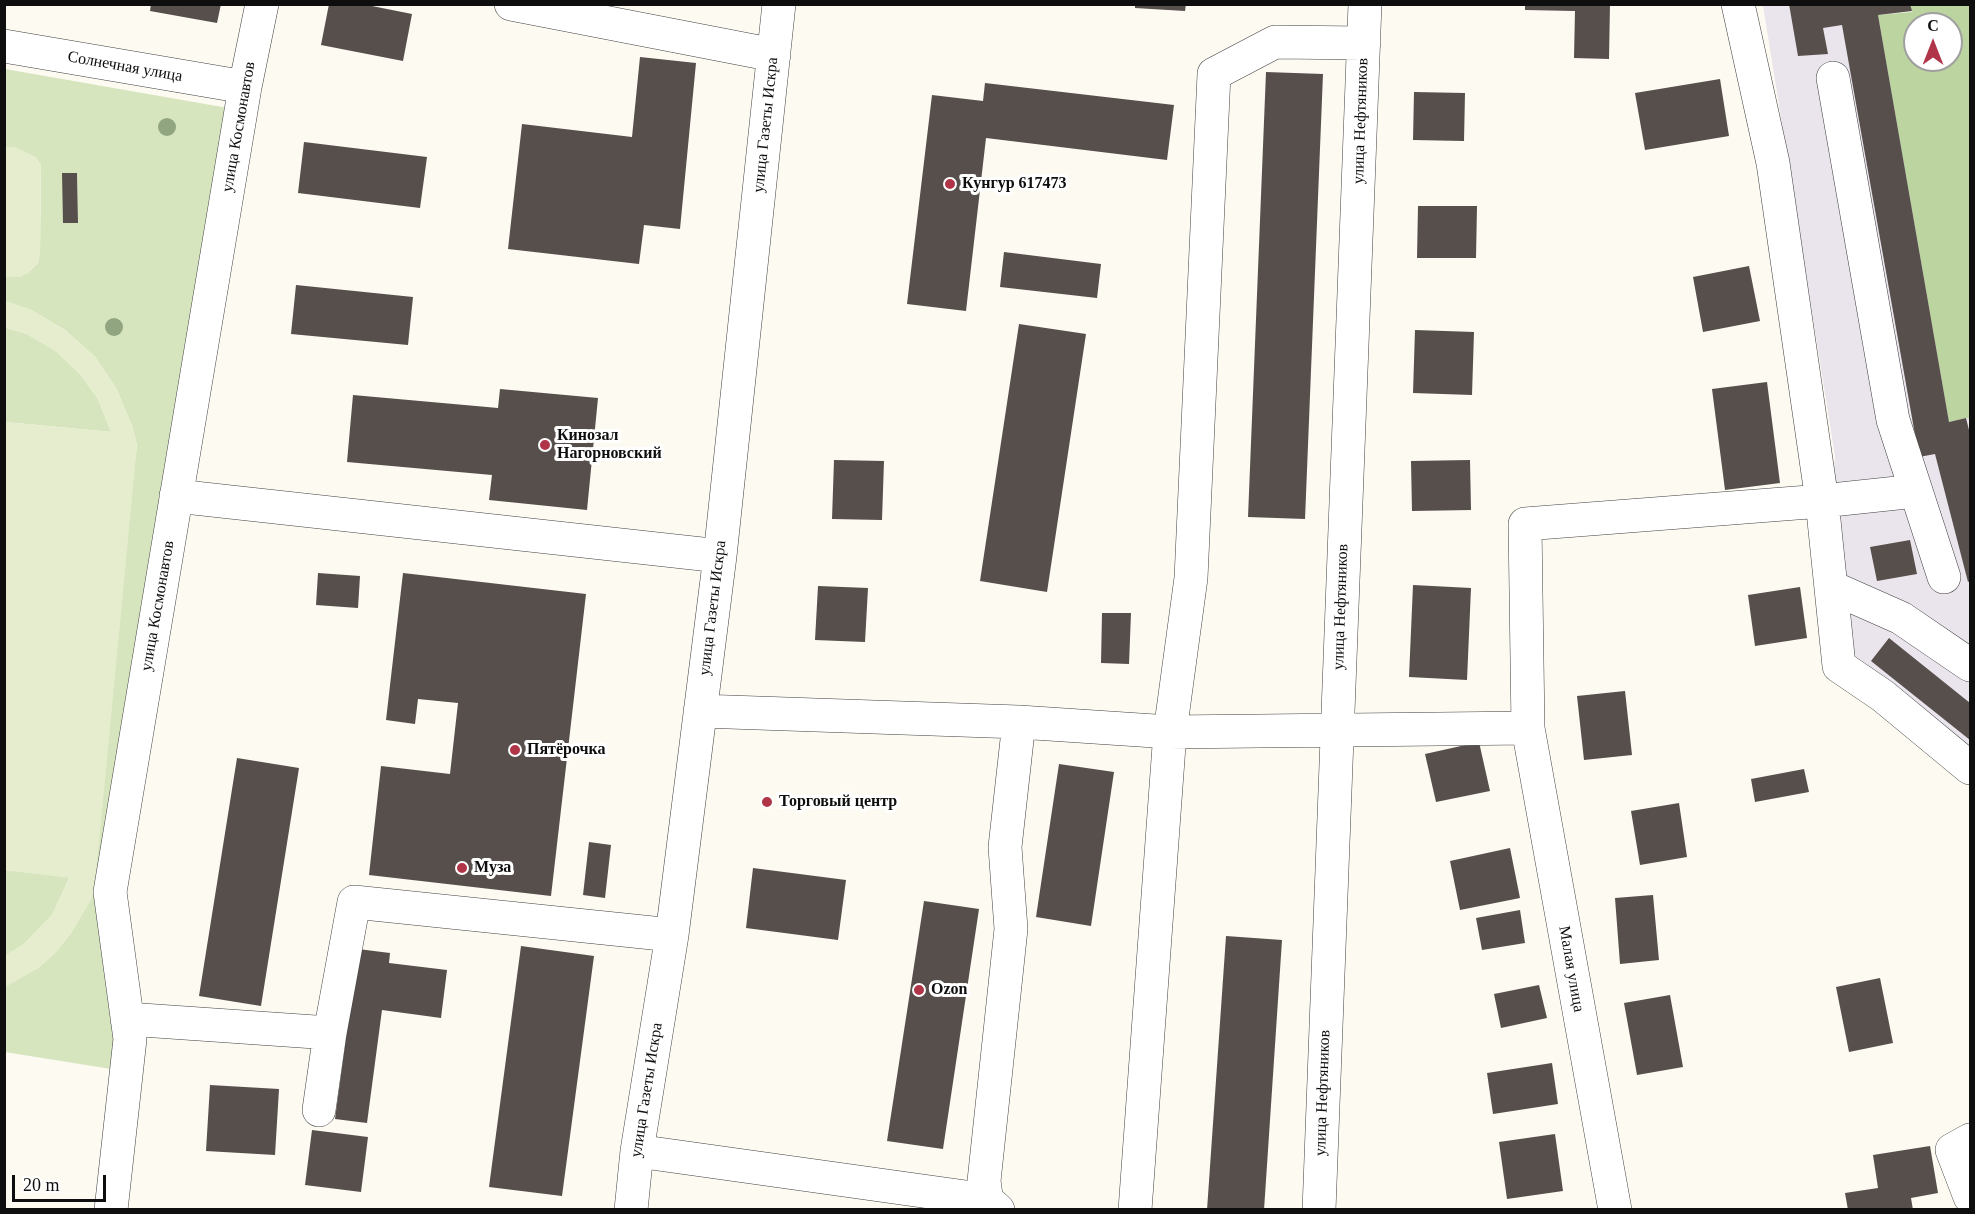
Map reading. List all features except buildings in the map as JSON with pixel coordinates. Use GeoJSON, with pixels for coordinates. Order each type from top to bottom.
{"type":"FeatureCollection","features":[{"type":"Feature","properties":{"kind":"street","name":"улица Космонавтов"},"geometry":{"type":"LineString","coordinates":[[111,1209],[130,1040],[110,892],[245,87],[262,4]]}},
{"type":"Feature","properties":{"kind":"street","name":"улица Газеты Искра"},"geometry":{"type":"LineString","coordinates":[[631,1209],[672,935],[720,556],[779,4]]}},
{"type":"Feature","properties":{"kind":"street","name":"улица Нефтяников"},"geometry":{"type":"LineString","coordinates":[[1319,1209],[1365,4]]}},
{"type":"Feature","properties":{"kind":"street"},"geometry":{"type":"LineString","coordinates":[[1738,4],[1773,163],[1822,501],[1839,666],[1884,696],[1971,768]]}},
{"type":"Feature","properties":{"kind":"street"},"geometry":{"type":"LineString","coordinates":[[526,6],[774,55]]}},
{"type":"Feature","properties":{"kind":"street"},"geometry":{"type":"LineString","coordinates":[[1136,1209],[1170,732],[1191,578],[1214,74],[1275,42],[1364,43]]}},
{"type":"Feature","properties":{"kind":"street","name":"Солнечная улица"},"geometry":{"type":"LineString","coordinates":[[4,46],[245,87]]}},
{"type":"Feature","properties":{"kind":"street"},"geometry":{"type":"LineString","coordinates":[[1833,78],[1893,420],[1944,577]]}},
{"type":"Feature","properties":{"kind":"street"},"geometry":{"type":"LineString","coordinates":[[1822,501],[1916,492]]}},
{"type":"Feature","properties":{"kind":"street"},"geometry":{"type":"LineString","coordinates":[[176,496],[720,556]]}},
{"type":"Feature","properties":{"kind":"street","name":"Малая улица"},"geometry":{"type":"LineString","coordinates":[[1615,1209],[1528,728],[1526,524],[1822,501]]}},
{"type":"Feature","properties":{"kind":"street"},"geometry":{"type":"LineString","coordinates":[[1831,587],[1901,618],[1971,665]]}},
{"type":"Feature","properties":{"kind":"street"},"geometry":{"type":"LineString","coordinates":[[700,711],[1018,722],[1170,732],[1528,728]]}},
{"type":"Feature","properties":{"kind":"street"},"geometry":{"type":"LineString","coordinates":[[638,1151],[991,1206],[984,1181],[1011,929],[1005,847],[1018,722]]}},
{"type":"Feature","properties":{"kind":"street"},"geometry":{"type":"LineString","coordinates":[[319,1110],[330,1033],[354,902],[672,935]]}},
{"type":"Feature","properties":{"kind":"street"},"geometry":{"type":"LineString","coordinates":[[127,1019],[330,1033]]}},
{"type":"Feature","properties":{"kind":"street"},"geometry":{"type":"LineString","coordinates":[[1961,1145],[1971,1197]]}},
{"type":"Feature","properties":{"kind":"shaded area"},"geometry":{"type":"Polygon","coordinates":[[[1763,5],[1910,5],[1912,11],[1879,15],[1950,422],[1970,419],[1970,784],[1851,685],[1829,526],[1835,456],[1763,5]]]}},
{"type":"Feature","properties":{"kind":"green space"},"geometry":{"type":"Polygon","coordinates":[[[1910,5],[1970,5],[1970,419],[1949,422],[1878,15],[1903,13],[1903,72],[1963,72],[1963,12],[1912,12],[1910,5]]]}},
{"type":"Feature","properties":{"kind":"green space"},"geometry":{"type":"Polygon","coordinates":[[[5,69],[228,108],[143,639],[118,1019],[111,1069],[5,1052],[4,987],[38,968],[54,954],[72,932],[137,445],[132,426],[116,388],[95,357],[65,330],[31,310],[5,301],[5,277],[19,277],[29,272],[38,263],[41,165],[35,157],[14,147],[5,147],[5,69]],[[63,173],[63,223],[78,223],[77,173],[63,173]]]}},
{"type":"Feature","properties":{"kind":"green space"},"geometry":{"type":"Polygon","coordinates":[[[5,147],[14,147],[35,157],[41,165],[40,253],[38,263],[29,272],[19,277],[5,277],[5,147]]]}},
{"type":"Feature","properties":{"kind":"green space"},"geometry":{"type":"Polygon","coordinates":[[[5,301],[31,310],[65,330],[95,357],[116,388],[132,426],[137,445],[94,895],[72,932],[54,954],[38,968],[5,987],[4,956],[24,944],[52,915],[70,878],[5,870],[5,422],[111,432],[98,399],[80,374],[55,351],[27,334],[5,327],[5,301]]]}},
{"type":"Feature","properties":{"kind":"green space"},"geometry":{"type":"Polygon","coordinates":[[[4,327],[27,334],[56,351],[80,374],[98,399],[111,432],[5,422],[4,327]]]}},
{"type":"Feature","properties":{"kind":"green space"},"geometry":{"type":"Polygon","coordinates":[[[4,870],[70,877],[52,915],[24,944],[5,956],[4,870]]]}},
{"type":"Feature","properties":{"kind":"place","name":"Кунгур 617473"},"geometry":{"type":"Point","coordinates":[950,184]}},
{"type":"Feature","properties":{"kind":"place","name":"Кинозал Нагорновский"},"geometry":{"type":"Point","coordinates":[545,445]}},
{"type":"Feature","properties":{"kind":"place","name":"Пятёрочка"},"geometry":{"type":"Point","coordinates":[515,750]}},
{"type":"Feature","properties":{"kind":"place","name":"Торговый центр"},"geometry":{"type":"Point","coordinates":[767,802]}},
{"type":"Feature","properties":{"kind":"place","name":"Муза"},"geometry":{"type":"Point","coordinates":[462,868]}},
{"type":"Feature","properties":{"kind":"place","name":"Ozon"},"geometry":{"type":"Point","coordinates":[919,990]}}]}
